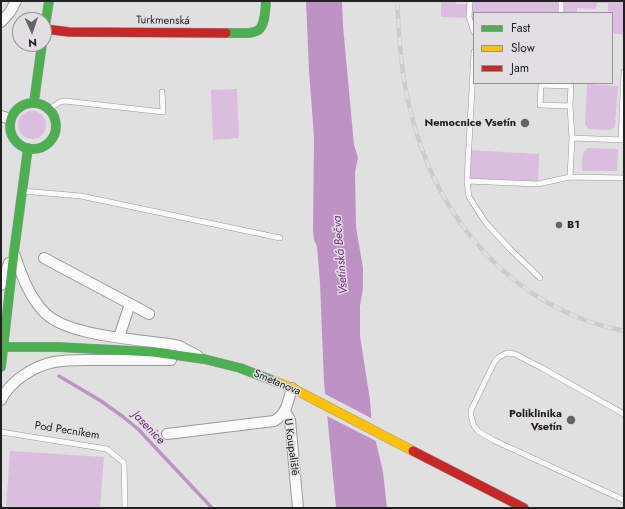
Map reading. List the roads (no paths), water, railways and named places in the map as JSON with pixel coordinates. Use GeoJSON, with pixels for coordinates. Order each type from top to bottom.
{"type":"FeatureCollection","features":[{"type":"Feature","properties":{"kind":"street"},"geometry":{"type":"LineString","coordinates":[[1,22],[10,12],[16,1]]}},
{"type":"Feature","properties":{"kind":"street"},"geometry":{"type":"LineString","coordinates":[[47,12],[49,1]]}},
{"type":"Feature","properties":{"kind":"street","name":"Turkmenská"},"geometry":{"type":"LineString","coordinates":[[52,31],[246,33],[260,29],[263,25],[266,6]]}},
{"type":"Feature","properties":{"kind":"street"},"geometry":{"type":"LineString","coordinates":[[34,102],[41,52]]}},
{"type":"Feature","properties":{"kind":"street"},"geometry":{"type":"LineString","coordinates":[[34,102],[49,109],[55,120],[55,132],[48,143],[35,149],[28,148],[20,145],[13,138],[10,125],[6,117],[12,114],[20,105],[34,102]]}},
{"type":"Feature","properties":{"kind":"street"},"geometry":{"type":"LineString","coordinates":[[1,367],[21,191],[28,148]]}},
{"type":"Feature","properties":{"kind":"street"},"geometry":{"type":"LineString","coordinates":[[1,285],[14,252]]}},
{"type":"Feature","properties":{"kind":"street"},"geometry":{"type":"LineString","coordinates":[[14,252],[29,290],[36,302],[50,317],[67,326],[94,334],[179,346],[204,359]]}},
{"type":"Feature","properties":{"kind":"street"},"geometry":{"type":"LineString","coordinates":[[44,258],[149,314]]}},
{"type":"Feature","properties":{"kind":"street"},"geometry":{"type":"LineString","coordinates":[[119,337],[130,304]]}},
{"type":"Feature","properties":{"kind":"street","name":"Smetanova"},"geometry":{"type":"LineString","coordinates":[[3,346],[153,352],[204,359],[240,368],[292,388],[524,508]]}},
{"type":"Feature","properties":{"kind":"street"},"geometry":{"type":"LineString","coordinates":[[1,400],[7,391],[18,380],[38,368],[54,362],[77,360],[204,359]]}},
{"type":"Feature","properties":{"kind":"street","name":"U Koupaliště"},"geometry":{"type":"LineString","coordinates":[[292,388],[285,411],[290,420],[298,508]]}},
{"type":"Feature","properties":{"kind":"street"},"geometry":{"type":"LineString","coordinates":[[167,434],[269,422],[278,419],[285,411]]}},
{"type":"Feature","properties":{"kind":"lane"},"geometry":{"type":"LineString","coordinates":[[470,1],[469,18],[473,29]]}},
{"type":"Feature","properties":{"kind":"lane"},"geometry":{"type":"LineString","coordinates":[[561,12],[562,1]]}},
{"type":"Feature","properties":{"kind":"lane"},"geometry":{"type":"LineString","coordinates":[[473,70],[467,181],[469,197],[486,223],[540,278]]}},
{"type":"Feature","properties":{"kind":"lane"},"geometry":{"type":"LineString","coordinates":[[572,138],[622,140],[624,72]]}},
{"type":"Feature","properties":{"kind":"lane"},"geometry":{"type":"LineString","coordinates":[[570,106],[540,105],[540,85],[570,85],[572,138],[570,177]]}},
{"type":"Feature","properties":{"kind":"lane"},"geometry":{"type":"LineString","coordinates":[[49,109],[60,102],[65,101],[163,112],[162,92]]}},
{"type":"Feature","properties":{"kind":"lane"},"geometry":{"type":"LineString","coordinates":[[467,181],[538,184],[570,177],[624,178]]}},
{"type":"Feature","properties":{"kind":"lane"},"geometry":{"type":"LineString","coordinates":[[21,191],[81,196],[280,238]]}},
{"type":"Feature","properties":{"kind":"lane"},"geometry":{"type":"LineString","coordinates":[[624,414],[515,354],[507,353],[502,354],[495,361],[473,404],[471,416],[472,423],[478,431],[493,440],[624,500]]}},
{"type":"Feature","properties":{"kind":"lane","name":"Pod Pecníkem"},"geometry":{"type":"LineString","coordinates":[[1,432],[107,449],[124,463],[125,508]]}},
{"type":"Feature","properties":{"kind":"water","name":"Vsetínská Bečva"},"geometry":{"type":"Polygon","coordinates":[[[306,1],[342,1],[354,145],[358,158],[355,172],[356,227],[363,268],[363,288],[360,306],[360,336],[370,400],[372,425],[383,472],[387,508],[336,508],[324,382],[317,246],[314,240],[313,231],[314,137],[306,1]]]}},
{"type":"Feature","properties":{"kind":"waterway","name":"Jasenice"},"geometry":{"type":"LineString","coordinates":[[59,376],[101,401],[138,429],[212,508]]}},
{"type":"Feature","properties":{"kind":"railway"},"geometry":{"type":"LineString","coordinates":[[397,1],[402,69],[410,109],[422,149],[438,186],[459,221],[484,252],[514,280],[547,302],[584,320],[624,331]]}},
{"type":"Feature","properties":{"kind":"place","name":"Nemocnice Vsetín"},"geometry":{"type":"Point","coordinates":[525,123]}},
{"type":"Feature","properties":{"kind":"place","name":"B1"},"geometry":{"type":"Point","coordinates":[559,225]}},
{"type":"Feature","properties":{"kind":"place","name":"Poliklinika Vsetín"},"geometry":{"type":"Point","coordinates":[571,420]}}]}
